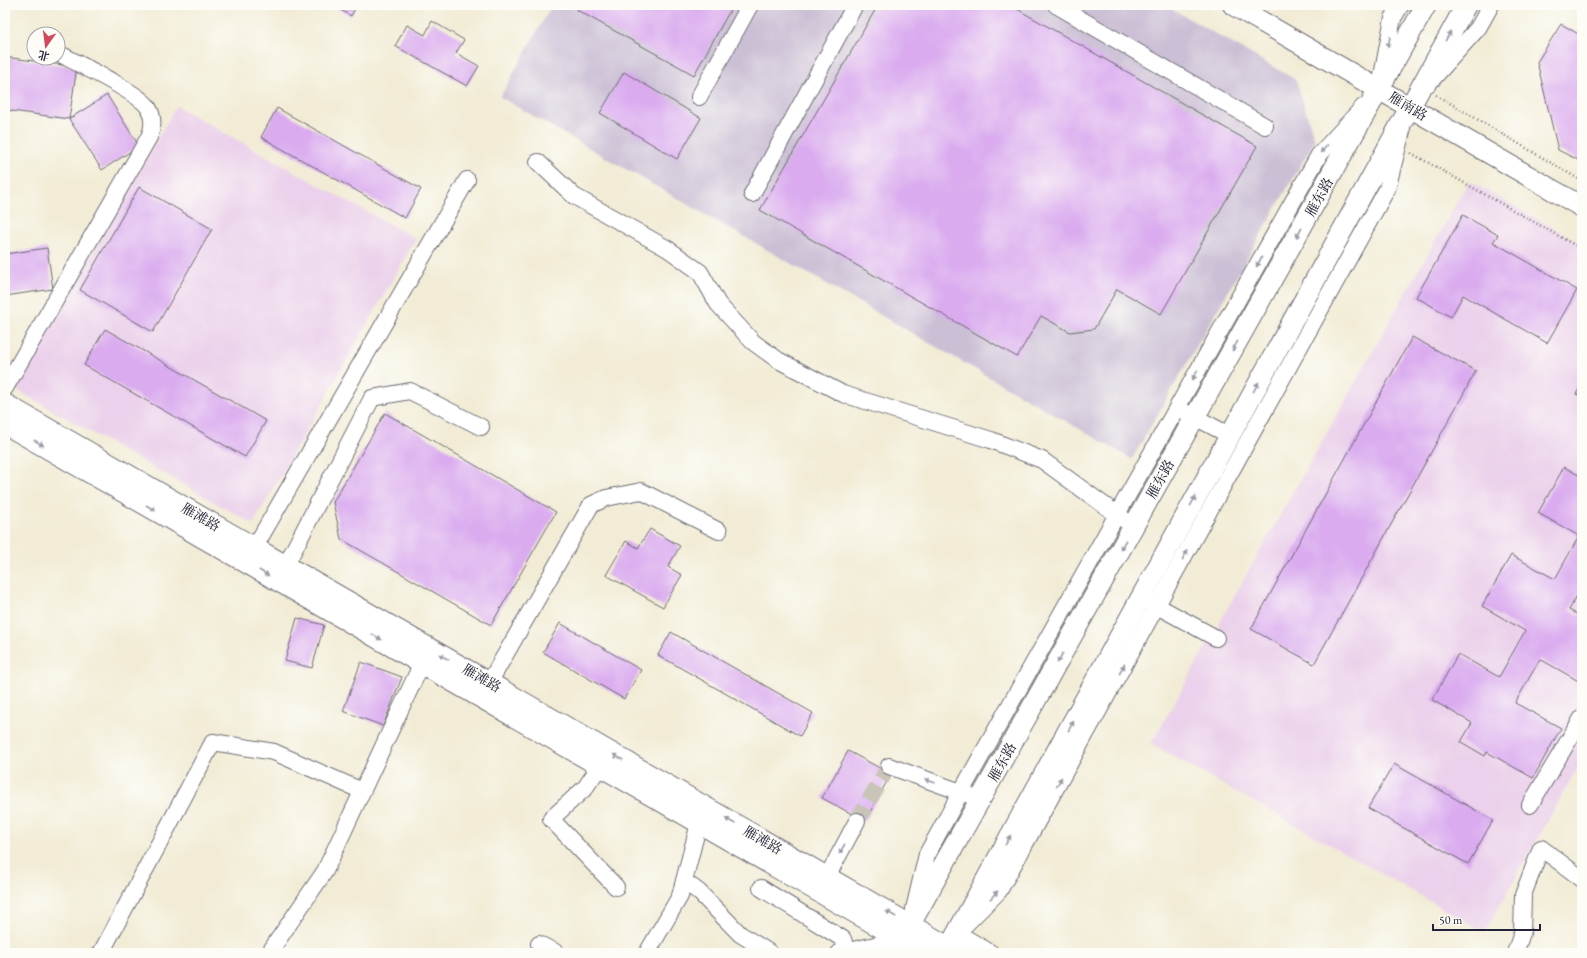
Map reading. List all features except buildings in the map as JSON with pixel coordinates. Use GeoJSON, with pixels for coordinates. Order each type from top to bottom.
{"type":"FeatureCollection","features":[{"type":"Feature","properties":{"kind":"main road","name":"雁南路"},"geometry":{"type":"LineString","coordinates":[[1233,5],[1582,207]]}},
{"type":"Feature","properties":{"kind":"main road","name":"雁东路"},"geometry":{"type":"LineString","coordinates":[[902,939],[1426,5]]}},
{"type":"Feature","properties":{"kind":"main road"},"geometry":{"type":"LineString","coordinates":[[953,947],[1149,601],[1229,436],[1408,106],[1466,5]]}},
{"type":"Feature","properties":{"kind":"main road","name":"雁滩路"},"geometry":{"type":"LineString","coordinates":[[5,404],[422,663],[925,953]]}},
{"type":"Feature","properties":{"kind":"main road","name":"雁滩路"},"geometry":{"type":"LineString","coordinates":[[5,424],[250,555],[286,566],[827,877],[902,939],[953,947]]}},
{"type":"Feature","properties":{"kind":"street"},"geometry":{"type":"LineString","coordinates":[[699,97],[750,5]]}},
{"type":"Feature","properties":{"kind":"street"},"geometry":{"type":"LineString","coordinates":[[752,194],[855,5]]}},
{"type":"Feature","properties":{"kind":"street"},"geometry":{"type":"LineString","coordinates":[[1056,5],[1265,126]]}},
{"type":"Feature","properties":{"kind":"street"},"geometry":{"type":"LineString","coordinates":[[761,888],[843,939],[844,952],[902,939],[927,854],[960,792],[1319,155],[1380,89],[1393,18],[1401,5]]}},
{"type":"Feature","properties":{"kind":"street"},"geometry":{"type":"LineString","coordinates":[[1216,638],[1149,601],[1387,189],[1408,106],[1478,28],[1491,5]]}},
{"type":"Feature","properties":{"kind":"street"},"geometry":{"type":"LineString","coordinates":[[5,388],[151,131],[152,116],[149,109],[139,97],[66,57]]}},
{"type":"Feature","properties":{"kind":"street"},"geometry":{"type":"LineString","coordinates":[[538,162],[574,196],[668,249],[700,272],[718,304],[753,342],[778,360],[843,394],[991,440],[1042,460],[1133,527]]}},
{"type":"Feature","properties":{"kind":"street"},"geometry":{"type":"LineString","coordinates":[[250,555],[467,180]]}},
{"type":"Feature","properties":{"kind":"street"},"geometry":{"type":"LineString","coordinates":[[286,566],[372,398],[410,391],[480,427]]}},
{"type":"Feature","properties":{"kind":"street"},"geometry":{"type":"LineString","coordinates":[[1177,408],[1229,436]]}},
{"type":"Feature","properties":{"kind":"street"},"geometry":{"type":"LineString","coordinates":[[489,683],[591,505],[606,498],[641,491],[719,531]]}},
{"type":"Feature","properties":{"kind":"street"},"geometry":{"type":"LineString","coordinates":[[269,953],[325,871],[422,663]]}},
{"type":"Feature","properties":{"kind":"street"},"geometry":{"type":"LineString","coordinates":[[1530,805],[1582,718]]}},
{"type":"Feature","properties":{"kind":"street"},"geometry":{"type":"LineString","coordinates":[[102,953],[213,742],[274,752],[362,791]]}},
{"type":"Feature","properties":{"kind":"street"},"geometry":{"type":"LineString","coordinates":[[600,766],[585,788],[551,819],[616,887]]}},
{"type":"Feature","properties":{"kind":"street"},"geometry":{"type":"LineString","coordinates":[[889,766],[980,799]]}},
{"type":"Feature","properties":{"kind":"street"},"geometry":{"type":"LineString","coordinates":[[827,877],[857,821]]}},
{"type":"Feature","properties":{"kind":"street"},"geometry":{"type":"LineString","coordinates":[[647,953],[680,896],[699,823]]}},
{"type":"Feature","properties":{"kind":"street"},"geometry":{"type":"LineString","coordinates":[[1515,953],[1522,934],[1523,894],[1541,848],[1582,879]]}},
{"type":"Feature","properties":{"kind":"street"},"geometry":{"type":"LineString","coordinates":[[684,881],[700,892],[740,934],[770,953]]}},
{"type":"Feature","properties":{"kind":"street","name":"雁滩路"},"geometry":{"type":"LineString","coordinates":[[902,939],[919,953]]}},
{"type":"Feature","properties":{"kind":"street"},"geometry":{"type":"LineString","coordinates":[[539,944],[557,953]]}},
{"type":"Feature","properties":{"kind":"street","name":"雁滩路"},"geometry":{"type":"LineString","coordinates":[[953,947],[991,953]]}},
{"type":"Feature","properties":{"kind":"path"},"geometry":{"type":"LineString","coordinates":[[1425,88],[1582,182]]}},
{"type":"Feature","properties":{"kind":"path"},"geometry":{"type":"LineString","coordinates":[[1398,146],[1582,250]]}},
{"type":"Feature","properties":{"kind":"shaded area"},"geometry":{"type":"Polygon","coordinates":[[[552,5],[1165,5],[1296,80],[1315,140],[1132,459],[500,97],[552,5]]]}},
{"type":"Feature","properties":{"kind":"shaded area"},"geometry":{"type":"Polygon","coordinates":[[[176,106],[416,239],[253,524],[15,389],[176,106]]]}},
{"type":"Feature","properties":{"kind":"shaded area"},"geometry":{"type":"Polygon","coordinates":[[[1469,181],[1582,244],[1582,760],[1485,932],[1151,744],[1469,181]]]}},
{"type":"Feature","properties":{"kind":"tunnel"},"geometry":{"type":"LineString","coordinates":[[857,821],[889,766]]}}]}
